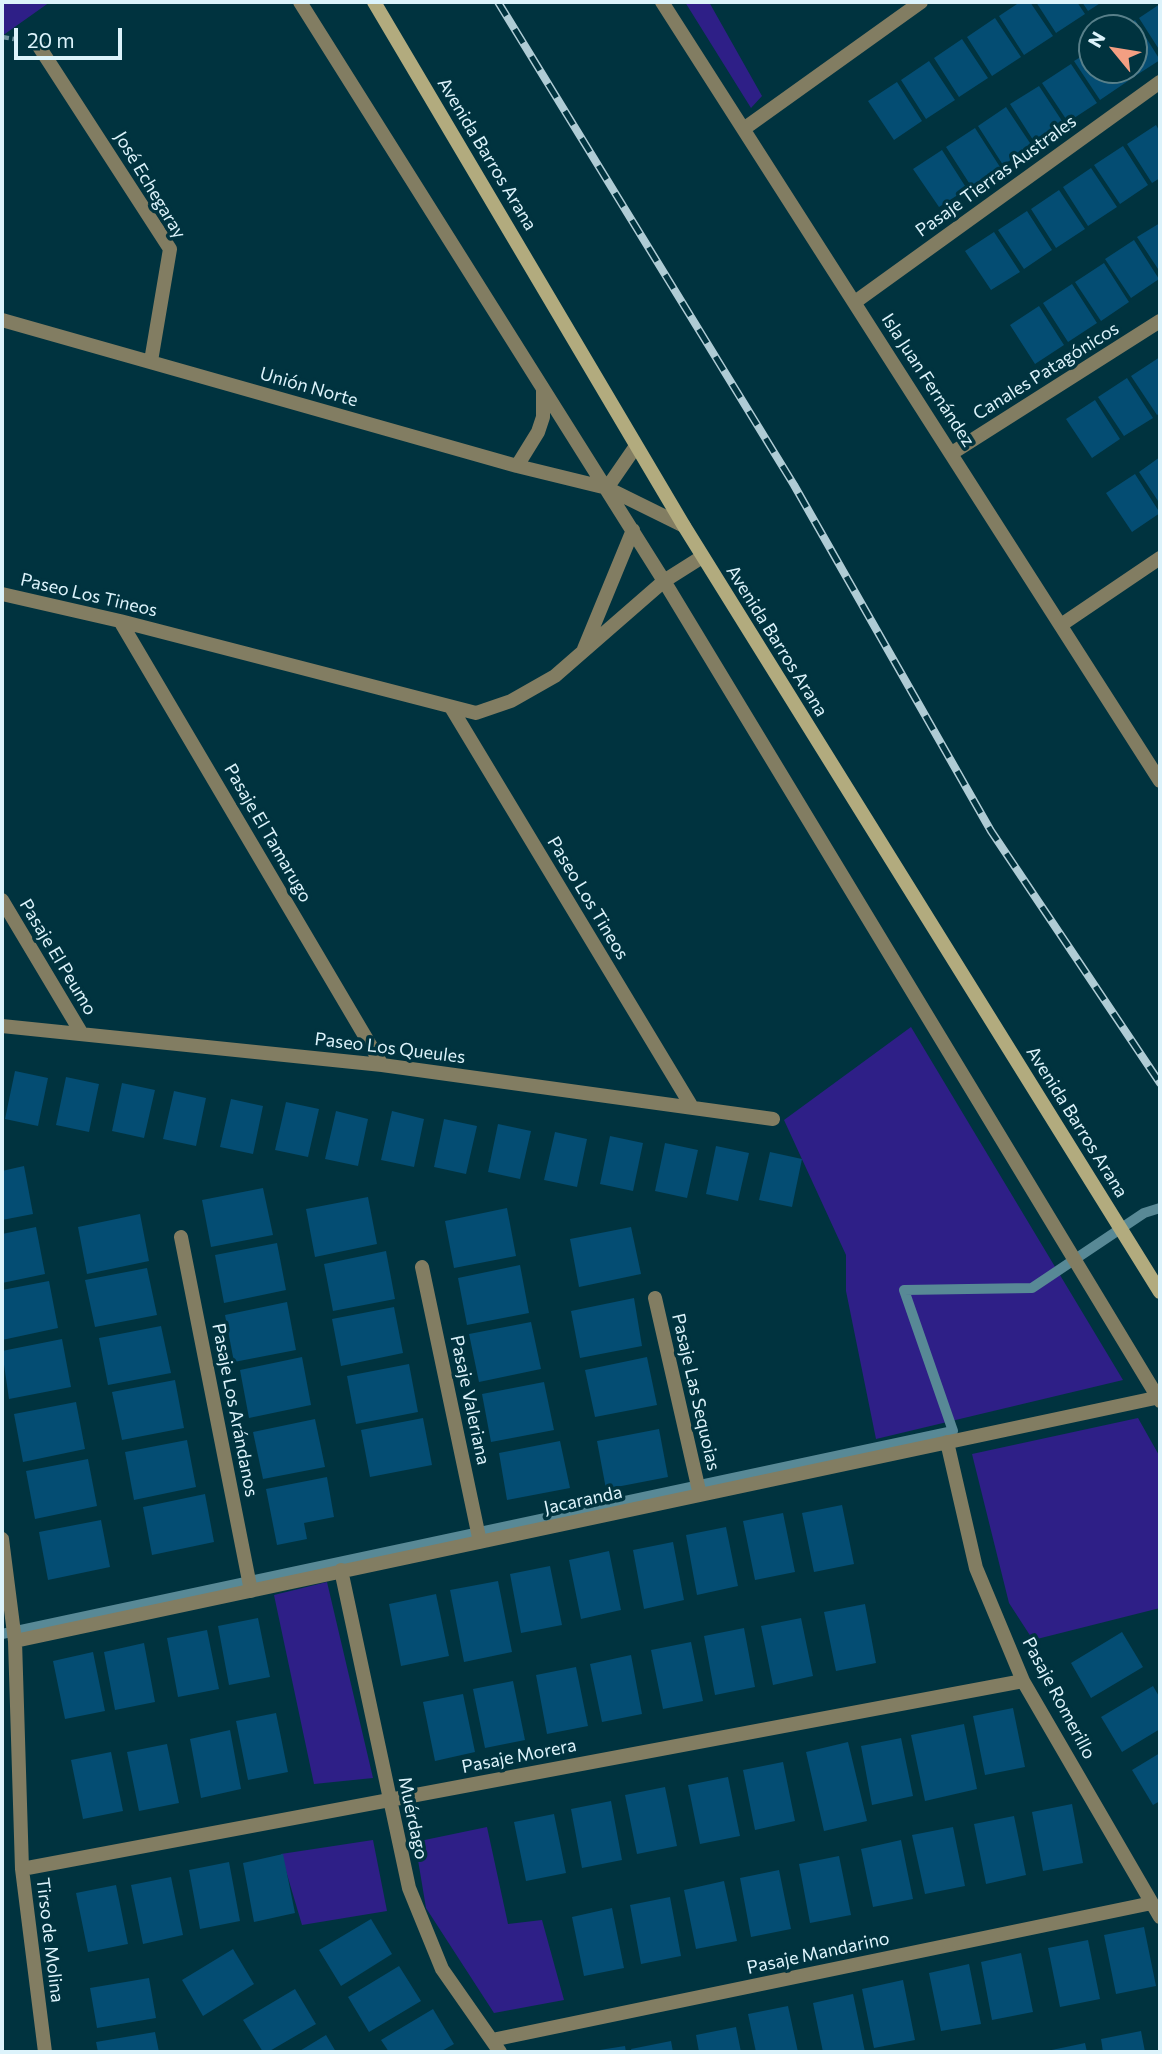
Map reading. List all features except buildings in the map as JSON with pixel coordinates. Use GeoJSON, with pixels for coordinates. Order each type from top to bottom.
{"type":"FeatureCollection","features":[{"type":"Feature","properties":{"kind":"main road","name":"Avenida Barros Arana"},"geometry":{"type":"LineString","coordinates":[[374,2],[702,557],[1160,1292]]}},
{"type":"Feature","properties":{"kind":"street"},"geometry":{"type":"LineString","coordinates":[[300,2],[633,530],[1160,1398]]}},
{"type":"Feature","properties":{"kind":"street","name":"Isla Juan Fernández"},"geometry":{"type":"LineString","coordinates":[[662,2],[1160,780]]}},
{"type":"Feature","properties":{"kind":"street"},"geometry":{"type":"LineString","coordinates":[[745,128],[921,2]]}},
{"type":"Feature","properties":{"kind":"street","name":"José Echegaray"},"geometry":{"type":"LineString","coordinates":[[38,45],[170,249],[151,361]]}},
{"type":"Feature","properties":{"kind":"street","name":"Pasaje Tierras Australes"},"geometry":{"type":"LineString","coordinates":[[855,302],[1160,82]]}},
{"type":"Feature","properties":{"kind":"street","name":"Unión Norte"},"geometry":{"type":"LineString","coordinates":[[2,320],[517,466],[607,488],[684,526]]}},
{"type":"Feature","properties":{"kind":"street","name":"Canales Patagónicos"},"geometry":{"type":"LineString","coordinates":[[952,453],[1160,321]]}},
{"type":"Feature","properties":{"kind":"street"},"geometry":{"type":"LineString","coordinates":[[517,466],[538,432],[543,417],[542,385]]}},
{"type":"Feature","properties":{"kind":"street"},"geometry":{"type":"LineString","coordinates":[[607,488],[636,446]]}},
{"type":"Feature","properties":{"kind":"street","name":"Paseo Los Tineos"},"geometry":{"type":"LineString","coordinates":[[583,652],[633,530]]}},
{"type":"Feature","properties":{"kind":"street","name":"Paseo Los Tineos"},"geometry":{"type":"LineString","coordinates":[[2,594],[120,621],[452,709],[476,713],[511,701],[555,676],[664,581],[702,557]]}},
{"type":"Feature","properties":{"kind":"street"},"geometry":{"type":"LineString","coordinates":[[1061,625],[1160,558]]}},
{"type":"Feature","properties":{"kind":"street","name":"Pasaje El Tamarugo"},"geometry":{"type":"LineString","coordinates":[[120,621],[382,1065]]}},
{"type":"Feature","properties":{"kind":"street","name":"Paseo Los Tineos"},"geometry":{"type":"LineString","coordinates":[[452,709],[692,1107]]}},
{"type":"Feature","properties":{"kind":"street","name":"Pasaje El Peumo"},"geometry":{"type":"LineString","coordinates":[[2,900],[82,1034]]}},
{"type":"Feature","properties":{"kind":"street","name":"Paseo Los Queules"},"geometry":{"type":"LineString","coordinates":[[2,1026],[382,1065],[774,1119]]}},
{"type":"Feature","properties":{"kind":"street","name":"Pasaje Los Arándanos"},"geometry":{"type":"LineString","coordinates":[[181,1237],[251,1591]]}},
{"type":"Feature","properties":{"kind":"street","name":"Pasaje Valeriana"},"geometry":{"type":"LineString","coordinates":[[422,1267],[480,1542]]}},
{"type":"Feature","properties":{"kind":"street","name":"Pasaje Las Sequoias"},"geometry":{"type":"LineString","coordinates":[[655,1298],[700,1495]]}},
{"type":"Feature","properties":{"kind":"street","name":"Jacaranda"},"geometry":{"type":"LineString","coordinates":[[15,1641],[1160,1398]]}},
{"type":"Feature","properties":{"kind":"street","name":"Pasaje Romerillo"},"geometry":{"type":"LineString","coordinates":[[947,1442],[976,1569],[1023,1681],[1160,1917]]}},
{"type":"Feature","properties":{"kind":"street","name":"Tirso de Molina"},"geometry":{"type":"LineString","coordinates":[[2,1539],[15,1641],[22,1869],[45,2052]]}},
{"type":"Feature","properties":{"kind":"street","name":"Muérdago"},"geometry":{"type":"LineString","coordinates":[[341,1570],[409,1888],[442,1969],[496,2046]]}},
{"type":"Feature","properties":{"kind":"street","name":"Pasaje Morera"},"geometry":{"type":"LineString","coordinates":[[22,1869],[1023,1681]]}},
{"type":"Feature","properties":{"kind":"street","name":"Pasaje Mandarino"},"geometry":{"type":"LineString","coordinates":[[496,2046],[1152,1902]]}},
{"type":"Feature","properties":{"kind":"shaded area"},"geometry":{"type":"Polygon","coordinates":[[[2,2],[50,2],[2,36],[2,2]]]}},
{"type":"Feature","properties":{"kind":"shaded area"},"geometry":{"type":"Polygon","coordinates":[[[685,2],[709,2],[762,96],[751,108],[685,2]]]}},
{"type":"Feature","properties":{"kind":"shaded area"},"geometry":{"type":"Polygon","coordinates":[[[911,1027],[1123,1380],[876,1439],[846,1291],[846,1255],[784,1120],[911,1027]]]}},
{"type":"Feature","properties":{"kind":"shaded area"},"geometry":{"type":"Polygon","coordinates":[[[1138,1418],[1160,1457],[1160,1608],[1033,1640],[1009,1603],[972,1454],[1138,1418]]]}},
{"type":"Feature","properties":{"kind":"shaded area"},"geometry":{"type":"Polygon","coordinates":[[[327,1582],[373,1778],[314,1784],[274,1595],[327,1582]]]}},
{"type":"Feature","properties":{"kind":"shaded area"},"geometry":{"type":"Polygon","coordinates":[[[487,1827],[508,1924],[542,1920],[564,2000],[494,2013],[426,1908],[415,1842],[487,1827]]]}},
{"type":"Feature","properties":{"kind":"shaded area"},"geometry":{"type":"Polygon","coordinates":[[[373,1840],[387,1911],[302,1925],[281,1854],[373,1840]]]}},
{"type":"Feature","properties":{"kind":"waterway"},"geometry":{"type":"LineString","coordinates":[[2,1634],[953,1431],[904,1290],[1032,1288],[1144,1213],[1160,1208]]}},
{"type":"Feature","properties":{"kind":"railway"},"geometry":{"type":"LineString","coordinates":[[498,2],[794,485],[991,831],[1160,1083]]}}]}
